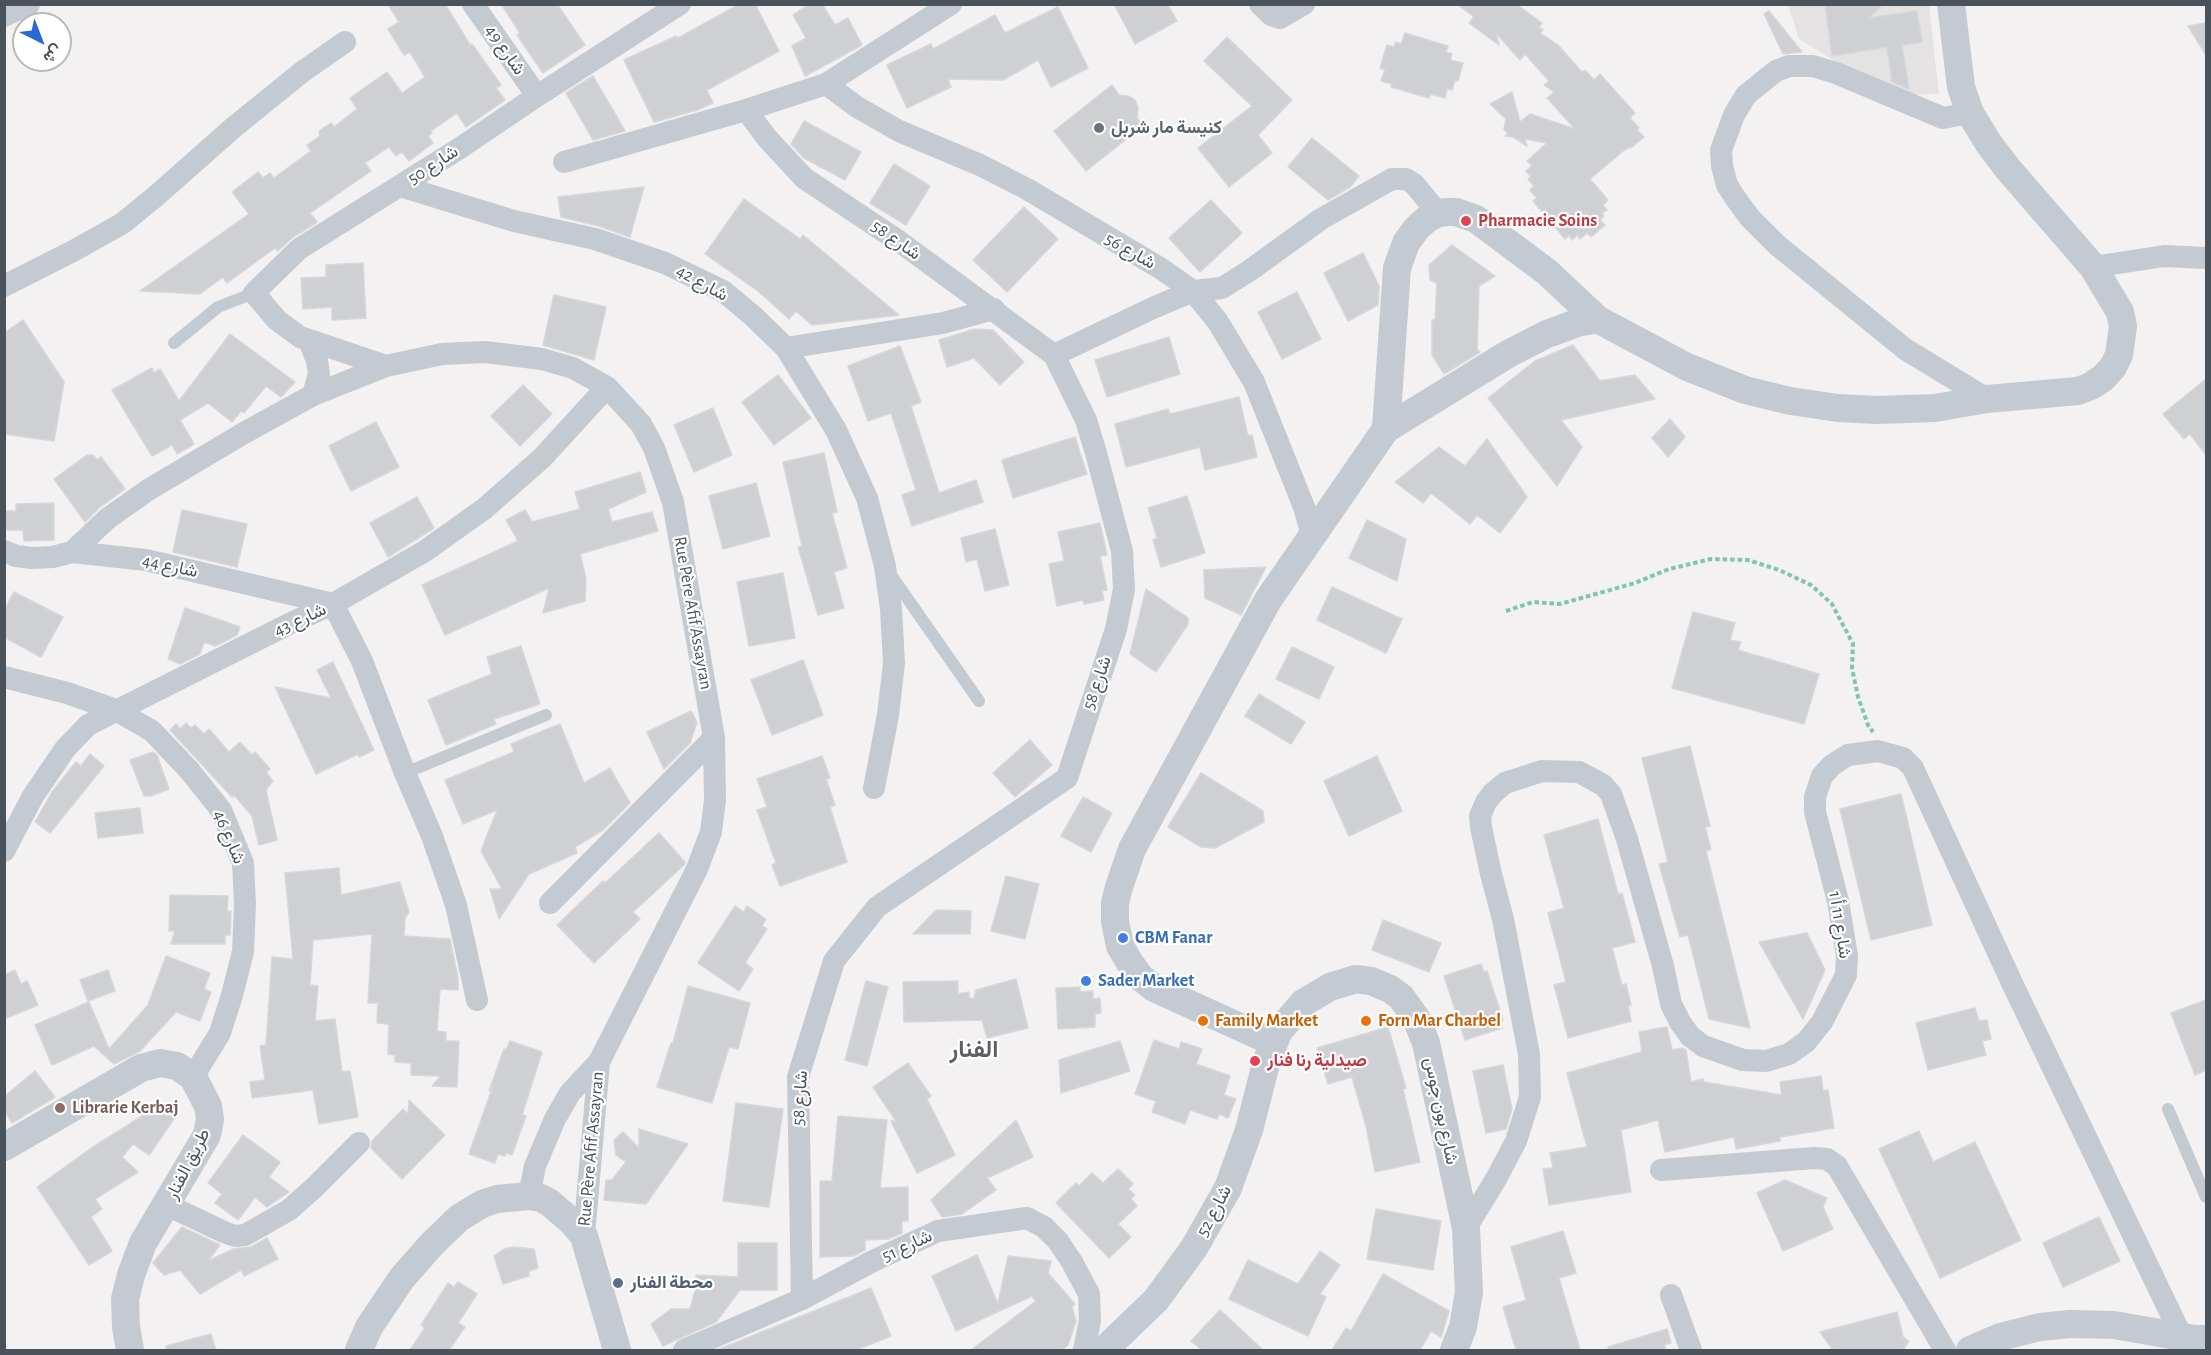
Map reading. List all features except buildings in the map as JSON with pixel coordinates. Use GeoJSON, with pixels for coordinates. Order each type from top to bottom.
{"type":"FeatureCollection","features":[{"type":"Feature","properties":{"kind":"street"},"geometry":{"type":"LineString","coordinates":[[4,16],[29,4]]}},
{"type":"Feature","properties":{"kind":"street","name":"شارع 49"},"geometry":{"type":"LineString","coordinates":[[472,4],[537,96]]}},
{"type":"Feature","properties":{"kind":"street","name":"شارع 50"},"geometry":{"type":"LineString","coordinates":[[254,293],[299,249],[681,4]]}},
{"type":"Feature","properties":{"kind":"street"},"geometry":{"type":"LineString","coordinates":[[564,162],[746,110],[826,84],[951,4]]}},
{"type":"Feature","properties":{"kind":"street"},"geometry":{"type":"LineString","coordinates":[[1260,4],[1271,15],[1280,18],[1305,4]]}},
{"type":"Feature","properties":{"kind":"street"},"geometry":{"type":"LineString","coordinates":[[1386,429],[1397,268],[1406,243],[1416,229],[1438,213],[1456,212],[1476,219],[1547,272],[1597,319],[1687,367],[1745,390],[1790,401],[1838,408],[1877,410],[1935,408],[1987,399],[2078,391],[2103,378],[2113,367],[2119,354],[2123,326],[2116,306],[2093,267],[2008,169],[1970,113],[1961,87],[1951,4]]}},
{"type":"Feature","properties":{"kind":"street"},"geometry":{"type":"LineString","coordinates":[[4,286],[123,223],[234,127],[302,72],[345,42]]}},
{"type":"Feature","properties":{"kind":"street"},"geometry":{"type":"LineString","coordinates":[[1970,113],[1943,118],[1824,69],[1813,66],[1789,66],[1776,71],[1746,95],[1734,115],[1720,150],[1727,185],[1750,218],[1777,245],[1905,349],[1987,399]]}},
{"type":"Feature","properties":{"kind":"street","name":"شارع 56"},"geometry":{"type":"LineString","coordinates":[[826,84],[857,107],[899,131],[980,165],[1027,189],[1160,268],[1193,291],[1218,322],[1254,382],[1304,507],[1312,536]]}},
{"type":"Feature","properties":{"kind":"street","name":"شارع 58"},"geometry":{"type":"LineString","coordinates":[[746,110],[767,138],[804,178],[900,242],[1054,355],[1086,420],[1122,551],[1124,589],[1116,629],[1066,778],[877,907],[834,961],[798,1077],[802,1299]]}},
{"type":"Feature","properties":{"kind":"street"},"geometry":{"type":"LineString","coordinates":[[1054,355],[1155,306],[1193,291],[1222,288],[1321,219],[1392,179],[1406,179],[1414,184],[1438,213]]}},
{"type":"Feature","properties":{"kind":"street","name":"شارع 42"},"geometry":{"type":"LineString","coordinates":[[400,186],[514,220],[595,239],[665,263],[723,291],[786,348],[836,430],[867,498],[885,566],[891,609],[894,663],[888,715],[874,788]]}},
{"type":"Feature","properties":{"kind":"street"},"geometry":{"type":"LineString","coordinates":[[2093,267],[2164,256],[2206,258]]}},
{"type":"Feature","properties":{"kind":"street"},"geometry":{"type":"LineString","coordinates":[[254,293],[288,330],[309,341],[386,366]]}},
{"type":"Feature","properties":{"kind":"street"},"geometry":{"type":"LineString","coordinates":[[786,348],[944,323],[994,309]]}},
{"type":"Feature","properties":{"kind":"street"},"geometry":{"type":"LineString","coordinates":[[1273,1042],[1154,988],[1140,977],[1120,946],[1115,922],[1115,903],[1132,849],[1268,600],[1386,429],[1508,354],[1547,334],[1577,323],[1597,319]]}},
{"type":"Feature","properties":{"kind":"street"},"geometry":{"type":"LineString","coordinates":[[309,341],[317,361],[319,374],[313,395]]}},
{"type":"Feature","properties":{"kind":"street","name":"Rue Père Afif Assayran"},"geometry":{"type":"LineString","coordinates":[[72,552],[107,519],[148,490],[313,395],[386,366],[442,354],[485,352],[542,359],[573,368],[607,387],[641,424],[654,448],[673,502],[714,738],[716,800],[711,832],[697,869],[599,1062],[570,1093],[555,1119],[535,1167],[529,1196]]}},
{"type":"Feature","properties":{"kind":"street","name":"شارع 43"},"geometry":{"type":"LineString","coordinates":[[4,851],[33,796],[65,749],[88,725],[333,604],[401,567],[484,509],[542,458],[607,387]]}},
{"type":"Feature","properties":{"kind":"street","name":"شارع 44"},"geometry":{"type":"LineString","coordinates":[[4,551],[16,556],[32,558],[53,557],[72,552],[146,560],[333,604]]}},
{"type":"Feature","properties":{"kind":"street"},"geometry":{"type":"LineString","coordinates":[[333,604],[363,661],[405,773],[432,836],[456,905],[477,1000]]}},
{"type":"Feature","properties":{"kind":"street","name":"شارع 46"},"geometry":{"type":"LineString","coordinates":[[4,678],[68,693],[116,710],[152,731],[189,770],[221,810],[243,864],[245,904],[243,952],[220,1034],[193,1077]]}},
{"type":"Feature","properties":{"kind":"street"},"geometry":{"type":"LineString","coordinates":[[549,903],[714,738]]}},
{"type":"Feature","properties":{"kind":"street","name":"شارع 11 أ 1"},"geometry":{"type":"LineString","coordinates":[[1466,1228],[1516,1141],[1530,1097],[1529,1054],[1480,816],[1486,802],[1493,794],[1505,783],[1542,771],[1580,772],[1603,785],[1611,794],[1627,839],[1663,966],[1671,1004],[1680,1022],[1690,1036],[1703,1046],[1743,1060],[1766,1061],[1789,1054],[1806,1042],[1822,1022],[1846,975],[1847,956],[1838,901],[1815,812],[1815,797],[1822,776],[1832,765],[1848,755],[1878,751],[1890,753]]}},
{"type":"Feature","properties":{"kind":"street"},"geometry":{"type":"LineString","coordinates":[[1890,753],[1903,758],[1913,768],[1921,783],[2007,973],[2190,1341]]}},
{"type":"Feature","properties":{"kind":"street","name":"شارع بون جوس"},"geometry":{"type":"LineString","coordinates":[[1273,1042],[1284,1022],[1303,1003],[1339,983],[1356,979],[1371,981],[1390,988],[1416,1018],[1426,1043],[1466,1228],[1469,1292],[1463,1327],[1454,1350]]}},
{"type":"Feature","properties":{"kind":"street","name":"شارع 52"},"geometry":{"type":"LineString","coordinates":[[1104,1350],[1156,1300],[1194,1248],[1228,1188],[1249,1130],[1273,1042]]}},
{"type":"Feature","properties":{"kind":"street","name":"Rue Père Afif Assayran"},"geometry":{"type":"LineString","coordinates":[[584,1236],[599,1062]]}},
{"type":"Feature","properties":{"kind":"street"},"geometry":{"type":"LineString","coordinates":[[4,1147],[141,1068],[160,1063],[177,1066],[193,1077]]}},
{"type":"Feature","properties":{"kind":"street","name":"طريق الفنار"},"geometry":{"type":"LineString","coordinates":[[130,1350],[125,1299],[130,1275],[143,1243],[207,1135],[210,1119],[208,1106],[193,1077]]}},
{"type":"Feature","properties":{"kind":"street"},"geometry":{"type":"LineString","coordinates":[[167,1205],[224,1232],[235,1236],[245,1235],[289,1210],[359,1143]]}},
{"type":"Feature","properties":{"kind":"street"},"geometry":{"type":"LineString","coordinates":[[1660,1170],[1814,1158],[1827,1159],[1837,1166],[1945,1350]]}},
{"type":"Feature","properties":{"kind":"street"},"geometry":{"type":"LineString","coordinates":[[359,1350],[369,1327],[402,1278],[459,1218],[482,1204],[497,1199],[529,1196],[541,1198],[550,1203],[584,1236],[617,1350]]}},
{"type":"Feature","properties":{"kind":"street","name":"شارع 51"},"geometry":{"type":"LineString","coordinates":[[684,1350],[802,1299],[873,1261],[938,1231],[1027,1218],[1044,1227],[1058,1241],[1089,1294],[1090,1320],[1084,1350]]}},
{"type":"Feature","properties":{"kind":"street"},"geometry":{"type":"LineString","coordinates":[[1671,1295],[1691,1350]]}},
{"type":"Feature","properties":{"kind":"street"},"geometry":{"type":"LineString","coordinates":[[1970,1350],[2000,1337],[2070,1324],[2114,1325],[2190,1341]]}},
{"type":"Feature","properties":{"kind":"lane"},"geometry":{"type":"LineString","coordinates":[[174,343],[218,308],[254,293]]}},
{"type":"Feature","properties":{"kind":"lane"},"geometry":{"type":"LineString","coordinates":[[885,566],[979,701]]}},
{"type":"Feature","properties":{"kind":"lane"},"geometry":{"type":"LineString","coordinates":[[405,773],[546,715]]}},
{"type":"Feature","properties":{"kind":"lane"},"geometry":{"type":"LineString","coordinates":[[2168,1109],[2206,1197]]}},
{"type":"Feature","properties":{"kind":"path"},"geometry":{"type":"LineString","coordinates":[[1506,611],[1533,602],[1560,604],[1635,583],[1669,569],[1711,559],[1748,560],[1779,570],[1811,585],[1832,604],[1853,644],[1852,668],[1858,697],[1868,725],[1890,753]]}},
{"type":"Feature","properties":{"kind":"shaded area"},"geometry":{"type":"Polygon","coordinates":[[[1788,5],[1929,5],[1939,94],[1890,95],[1799,39],[1788,5]]]}},
{"type":"Feature","properties":{"kind":"place","name":"كنيسة مار شربل"},"geometry":{"type":"Point","coordinates":[1099,128]}},
{"type":"Feature","properties":{"kind":"place","name":"Pharmacie Soins"},"geometry":{"type":"Point","coordinates":[1466,221]}},
{"type":"Feature","properties":{"kind":"place","name":"CBM Fanar"},"geometry":{"type":"Point","coordinates":[1123,938]}},
{"type":"Feature","properties":{"kind":"place","name":"Sader Market"},"geometry":{"type":"Point","coordinates":[1086,981]}},
{"type":"Feature","properties":{"kind":"place","name":"Family Market"},"geometry":{"type":"Point","coordinates":[1203,1021]}},
{"type":"Feature","properties":{"kind":"place","name":"Forn Mar Charbel"},"geometry":{"type":"Point","coordinates":[1366,1021]}},
{"type":"Feature","properties":{"kind":"place","name":"صيدلية رنا فنار"},"geometry":{"type":"Point","coordinates":[1255,1061]}},
{"type":"Feature","properties":{"kind":"place","name":"Librarie Kerbaj"},"geometry":{"type":"Point","coordinates":[60,1108]}},
{"type":"Feature","properties":{"kind":"place","name":"محطة الفنار"},"geometry":{"type":"Point","coordinates":[618,1283]}},
{"type":"Feature","properties":{"kind":"district","name":"الفنار"},"geometry":{"type":"Point","coordinates":[974,1050]}}]}
